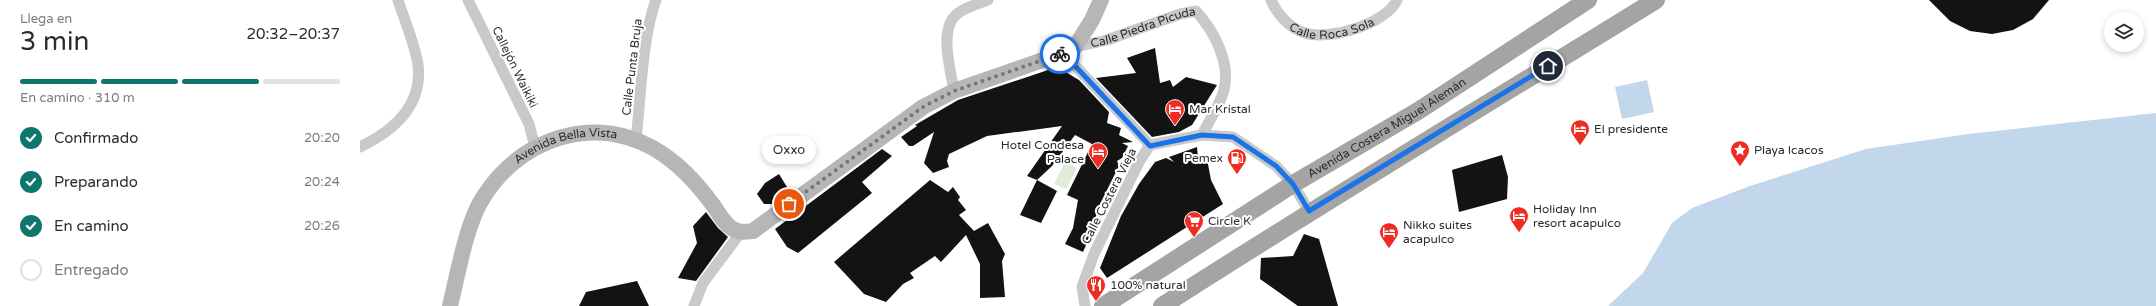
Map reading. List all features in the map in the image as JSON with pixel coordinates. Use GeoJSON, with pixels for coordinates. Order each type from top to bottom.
{"type":"FeatureCollection","features":[{"type":"Feature","properties":{"kind":"main road"},"geometry":{"type":"LineString","coordinates":[[1069,50],[1092,20],[1101,0]]}},
{"type":"Feature","properties":{"kind":"main road","name":"Avenida Costera Miguel Alemán"},"geometry":{"type":"LineString","coordinates":[[1103,306],[1293,184],[1418,111],[1588,0]]}},
{"type":"Feature","properties":{"kind":"main road"},"geometry":{"type":"LineString","coordinates":[[1162,306],[1309,211],[1431,139],[1656,0]]}},
{"type":"Feature","properties":{"kind":"main road","name":"Calle Piedra Picuda"},"geometry":{"type":"LineString","coordinates":[[741,232],[753,231],[923,107],[954,91],[1069,50]]}},
{"type":"Feature","properties":{"kind":"main road","name":"Avenida Bella Vista"},"geometry":{"type":"LineString","coordinates":[[450,306],[472,222],[483,197],[497,178],[515,162],[536,147],[562,137],[585,133],[614,133],[636,139],[656,148],[699,186],[730,227],[741,232]]}},
{"type":"Feature","properties":{"kind":"street"},"geometry":{"type":"LineString","coordinates":[[360,147],[381,137],[398,123],[412,102],[418,83],[418,64],[398,0]]}},
{"type":"Feature","properties":{"kind":"street","name":"Callejón Waikiki"},"geometry":{"type":"LineString","coordinates":[[468,0],[528,124],[536,147]]}},
{"type":"Feature","properties":{"kind":"street","name":"Calle Punta Bruja"},"geometry":{"type":"LineString","coordinates":[[636,139],[652,11],[656,0]]}},
{"type":"Feature","properties":{"kind":"street"},"geometry":{"type":"LineString","coordinates":[[954,91],[946,37],[949,23],[956,14],[988,0]]}},
{"type":"Feature","properties":{"kind":"street","name":"Calle Roca Sola"},"geometry":{"type":"LineString","coordinates":[[1270,0],[1284,21],[1304,33],[1332,35],[1368,24],[1394,7],[1397,0]]}},
{"type":"Feature","properties":{"kind":"street","name":"Calle Piedra Picuda"},"geometry":{"type":"LineString","coordinates":[[1069,50],[1107,40],[1180,14],[1196,11],[1224,57],[1226,76],[1224,91],[1202,135]]}},
{"type":"Feature","properties":{"kind":"street"},"geometry":{"type":"LineString","coordinates":[[1069,50],[1150,146]]}},
{"type":"Feature","properties":{"kind":"street","name":"Calle Costera Vieja"},"geometry":{"type":"LineString","coordinates":[[1085,306],[1082,287],[1094,254],[1139,162],[1150,146],[1202,135],[1233,137],[1276,166],[1293,184],[1309,211]]}},
{"type":"Feature","properties":{"kind":"street"},"geometry":{"type":"LineString","coordinates":[[694,306],[703,283],[741,232]]}},
{"type":"Feature","properties":{"kind":"green space"},"geometry":{"type":"Polygon","coordinates":[[[1065,162],[1077,168],[1066,189],[1054,184],[1065,162]]]}},
{"type":"Feature","properties":{"kind":"water"},"geometry":{"type":"Polygon","coordinates":[[[1647,80],[1654,112],[1622,119],[1615,87],[1647,80]]]}},
{"type":"Feature","properties":{"kind":"water"},"geometry":{"type":"Polygon","coordinates":[[[2156,113],[2156,306],[1608,306],[1643,273],[1672,223],[1692,208],[1750,186],[1866,149],[1968,134],[2156,113]]]}},
{"type":"Feature","properties":{"kind":"building"},"geometry":{"type":"Polygon","coordinates":[[[1929,0],[2049,0],[2033,19],[2013,30],[1992,34],[1970,31],[1950,21],[1929,0]]]}},
{"type":"Feature","properties":{"kind":"building"},"geometry":{"type":"Polygon","coordinates":[[[1155,48],[1160,83],[1170,80],[1173,87],[1186,77],[1217,85],[1192,125],[1179,132],[1152,137],[1096,78],[1136,73],[1127,58],[1155,48]]]}},
{"type":"Feature","properties":{"kind":"building"},"geometry":{"type":"Polygon","coordinates":[[[1057,67],[1079,80],[1109,112],[1107,123],[1121,128],[1119,135],[1133,142],[1122,143],[1128,146],[1122,158],[1117,161],[1119,166],[1098,208],[1093,229],[1083,252],[1065,244],[1073,228],[1078,200],[1067,195],[1092,144],[1075,135],[1052,166],[1037,180],[1027,176],[1062,126],[987,136],[949,154],[947,161],[949,167],[933,173],[924,163],[934,132],[913,146],[909,146],[901,137],[917,126],[915,125],[958,100],[1057,67]]]}},
{"type":"Feature","properties":{"kind":"building"},"geometry":{"type":"Polygon","coordinates":[[[1197,147],[1198,158],[1207,159],[1211,180],[1223,204],[1107,278],[1100,268],[1121,216],[1139,184],[1155,162],[1166,158],[1174,162],[1169,157],[1197,147]]]}},
{"type":"Feature","properties":{"kind":"building"},"geometry":{"type":"Polygon","coordinates":[[[882,149],[892,156],[862,182],[872,193],[798,253],[787,247],[775,229],[882,149]]]}},
{"type":"Feature","properties":{"kind":"building"},"geometry":{"type":"Polygon","coordinates":[[[1502,155],[1508,177],[1507,199],[1459,212],[1452,170],[1502,155]]]}},
{"type":"Feature","properties":{"kind":"building"},"geometry":{"type":"Polygon","coordinates":[[[779,174],[790,192],[773,204],[764,204],[757,194],[765,183],[779,174]]]}},
{"type":"Feature","properties":{"kind":"building"},"geometry":{"type":"Polygon","coordinates":[[[930,180],[948,192],[953,187],[960,197],[958,200],[966,210],[959,215],[974,231],[988,223],[1005,254],[1002,261],[1005,297],[980,298],[980,264],[966,235],[941,262],[935,256],[910,273],[914,278],[903,284],[886,302],[864,294],[834,262],[930,180]]]}},
{"type":"Feature","properties":{"kind":"building"},"geometry":{"type":"Polygon","coordinates":[[[1037,180],[1057,191],[1041,223],[1020,215],[1037,180]]]}},
{"type":"Feature","properties":{"kind":"building"},"geometry":{"type":"Polygon","coordinates":[[[706,212],[718,228],[728,237],[696,281],[678,278],[697,243],[693,226],[706,212]]]}},
{"type":"Feature","properties":{"kind":"building"},"geometry":{"type":"Polygon","coordinates":[[[1304,234],[1319,239],[1338,306],[1298,306],[1260,279],[1261,258],[1293,256],[1304,234]]]}},
{"type":"Feature","properties":{"kind":"building"},"geometry":{"type":"Polygon","coordinates":[[[637,281],[649,306],[579,306],[586,292],[637,281]]]}},
{"type":"Feature","properties":{"kind":"way so far"},"geometry":{"type":"LineString","coordinates":[[789,204],[923,107],[954,91],[1060,54]]}},
{"type":"Feature","properties":{"kind":"place","name":"Mar Kristal"},"geometry":{"type":"Point","coordinates":[1175,126]}},
{"type":"Feature","properties":{"kind":"place","name":"El presidente"},"geometry":{"type":"Point","coordinates":[1580,146]}},
{"type":"Feature","properties":{"kind":"place","name":"Playa Icacos"},"geometry":{"type":"Point","coordinates":[1740,167]}},
{"type":"Feature","properties":{"kind":"place","name":"Hotel Condesa Palace"},"geometry":{"type":"Point","coordinates":[1098,169]}},
{"type":"Feature","properties":{"kind":"place","name":"Pemex"},"geometry":{"type":"Point","coordinates":[1237,175]}},
{"type":"Feature","properties":{"kind":"place","name":"Oxxo"},"geometry":{"type":"Point","coordinates":[789,204]}},
{"type":"Feature","properties":{"kind":"place","name":"Holiday Inn resort acapulco"},"geometry":{"type":"Point","coordinates":[1519,233]}},
{"type":"Feature","properties":{"kind":"place","name":"Circle K"},"geometry":{"type":"Point","coordinates":[1194,238]}},
{"type":"Feature","properties":{"kind":"place","name":"Nikko suites acapulco"},"geometry":{"type":"Point","coordinates":[1389,249]}},
{"type":"Feature","properties":{"kind":"place","name":"100% natural"},"geometry":{"type":"Point","coordinates":[1096,302]}},
{"type":"Feature","properties":{"kind":"route"},"geometry":{"type":"LineString","coordinates":[[1060,54],[1063,53],[1150,146],[1182,138],[1202,135],[1233,137],[1276,166],[1293,184],[1309,211],[1431,139],[1548,66]]}}]}
